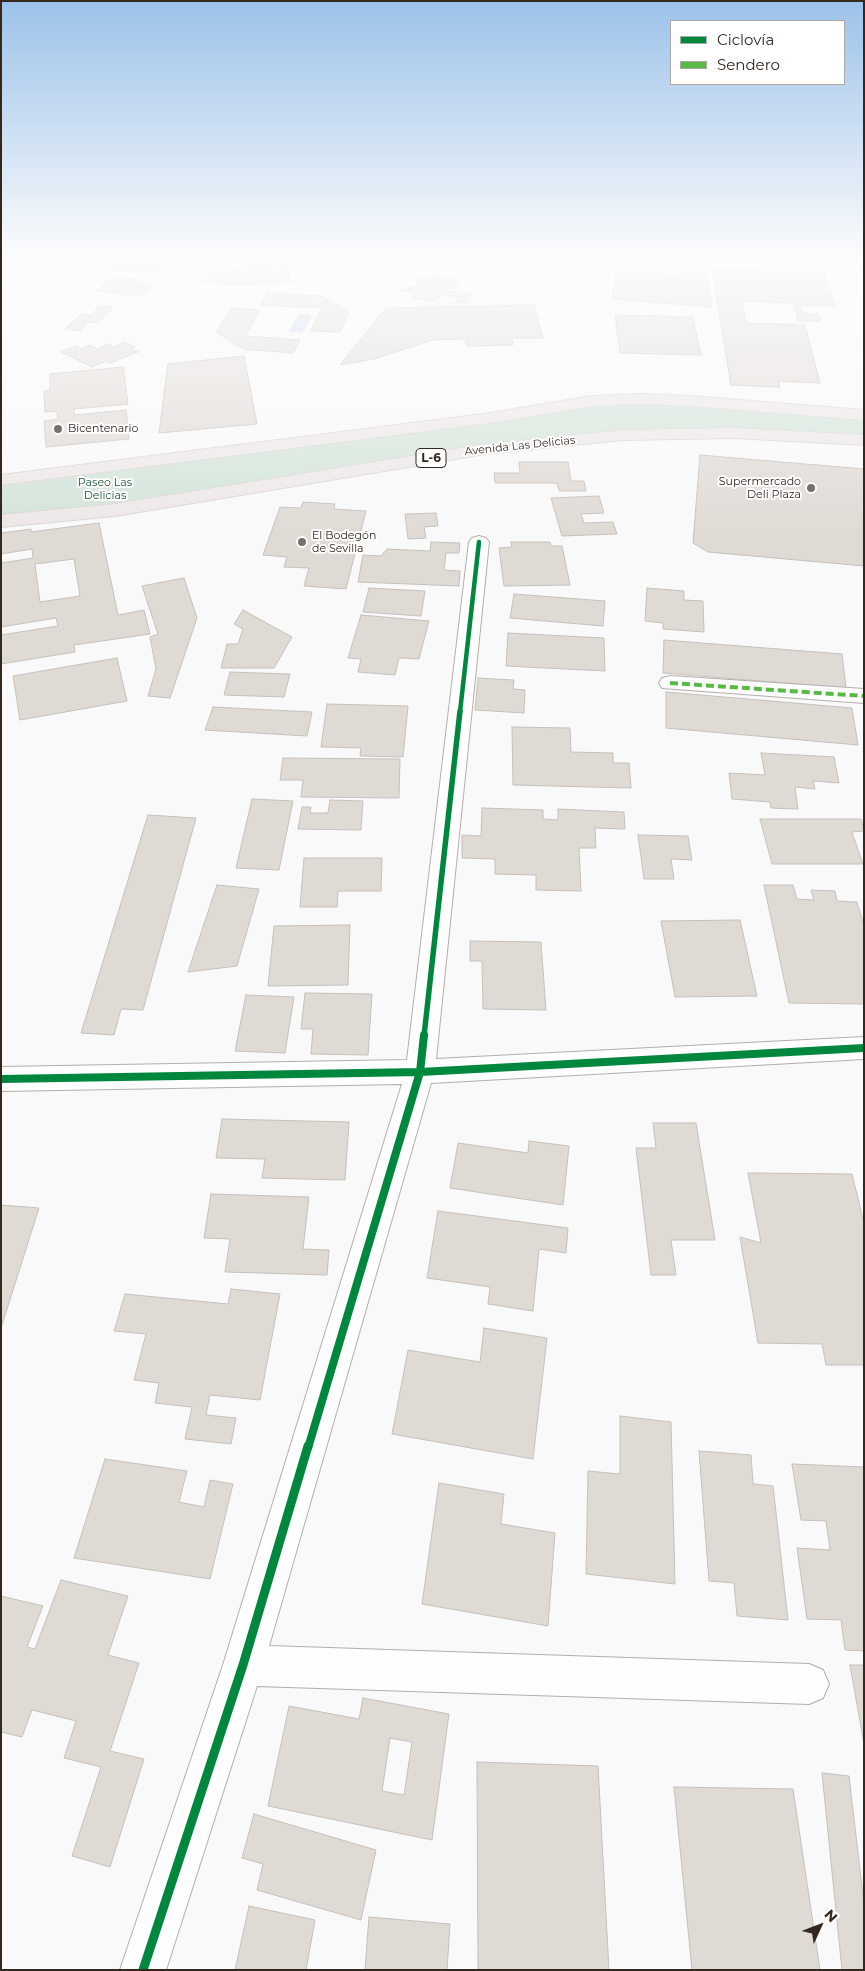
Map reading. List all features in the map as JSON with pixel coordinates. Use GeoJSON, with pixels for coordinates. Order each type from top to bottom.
{"type":"FeatureCollection","features":[{"type":"Feature","properties":{"kind":"main road"},"geometry":{"type":"LineString","coordinates":[[1,480],[483,419],[592,401],[681,400],[864,415]]}},
{"type":"Feature","properties":{"kind":"main road","name":"Avenida Las Delicias"},"geometry":{"type":"LineString","coordinates":[[1,521],[115,510],[486,449],[613,436],[734,433],[864,440]]}},
{"type":"Feature","properties":{"kind":"street"},"geometry":{"type":"LineString","coordinates":[[143,1970],[243,1665],[420,1072],[479,542]]}},
{"type":"Feature","properties":{"kind":"street"},"geometry":{"type":"LineString","coordinates":[[670,683],[864,696]]}},
{"type":"Feature","properties":{"kind":"street"},"geometry":{"type":"LineString","coordinates":[[1,1078],[420,1072],[864,1048]]}},
{"type":"Feature","properties":{"kind":"street"},"geometry":{"type":"LineString","coordinates":[[243,1665],[809,1684]]}},
{"type":"Feature","properties":{"kind":"green space","name":"Paseo Las Delicias"},"geometry":{"type":"Polygon","coordinates":[[[642,399],[864,415],[864,442],[737,433],[622,435],[486,449],[115,510],[1,521],[1,480],[642,399]]]}},
{"type":"Feature","properties":{"kind":"building"},"geometry":{"type":"Polygon","coordinates":[[[66,350],[133,350],[138,352],[110,363],[106,361],[92,367],[61,352],[66,350]]]}},
{"type":"Feature","properties":{"kind":"building"},"geometry":{"type":"Polygon","coordinates":[[[255,350],[295,350],[293,353],[255,350]]]}},
{"type":"Feature","properties":{"kind":"building"},"geometry":{"type":"Polygon","coordinates":[[[352,350],[402,350],[374,359],[340,365],[352,350]]]}},
{"type":"Feature","properties":{"kind":"building"},"geometry":{"type":"Polygon","coordinates":[[[620,350],[700,350],[701,355],[620,353],[620,350]]]}},
{"type":"Feature","properties":{"kind":"building"},"geometry":{"type":"Polygon","coordinates":[[[725,350],[811,350],[820,383],[778,381],[780,387],[731,385],[725,350]]]}},
{"type":"Feature","properties":{"kind":"building"},"geometry":{"type":"Polygon","coordinates":[[[244,356],[257,424],[159,433],[168,364],[244,356]]]}},
{"type":"Feature","properties":{"kind":"building"},"geometry":{"type":"Polygon","coordinates":[[[123,367],[128,404],[74,409],[74,415],[126,410],[129,439],[46,447],[44,421],[58,419],[57,411],[45,412],[44,391],[50,390],[50,374],[123,367]]]}},
{"type":"Feature","properties":{"kind":"building"},"geometry":{"type":"Polygon","coordinates":[[[700,455],[864,469],[864,566],[708,552],[693,543],[700,455]]]}},
{"type":"Feature","properties":{"kind":"building"},"geometry":{"type":"Polygon","coordinates":[[[519,462],[568,462],[571,481],[584,481],[586,491],[559,491],[557,483],[495,483],[494,473],[520,473],[519,462]]]}},
{"type":"Feature","properties":{"kind":"building"},"geometry":{"type":"Polygon","coordinates":[[[599,496],[604,513],[581,514],[584,523],[613,522],[617,534],[562,536],[551,498],[599,496]]]}},
{"type":"Feature","properties":{"kind":"building"},"geometry":{"type":"Polygon","coordinates":[[[303,502],[335,504],[334,509],[366,511],[346,589],[304,586],[309,568],[284,567],[287,557],[263,555],[280,507],[301,508],[303,502]]]}},
{"type":"Feature","properties":{"kind":"building"},"geometry":{"type":"Polygon","coordinates":[[[436,513],[438,526],[424,527],[426,538],[408,539],[405,514],[436,513]]]}},
{"type":"Feature","properties":{"kind":"building"},"geometry":{"type":"Polygon","coordinates":[[[99,523],[118,615],[144,610],[150,634],[74,645],[75,652],[1,664],[1,635],[58,626],[56,618],[1,627],[1,563],[33,558],[32,549],[1,554],[1,533],[31,529],[31,532],[99,523]],[[74,559],[35,564],[40,602],[80,596],[74,559]]]}},
{"type":"Feature","properties":{"kind":"building"},"geometry":{"type":"Polygon","coordinates":[[[431,542],[460,543],[459,553],[446,553],[444,570],[460,571],[459,586],[358,582],[363,555],[381,556],[387,549],[430,551],[431,542]]]}},
{"type":"Feature","properties":{"kind":"building"},"geometry":{"type":"Polygon","coordinates":[[[511,542],[550,542],[551,546],[562,546],[570,585],[504,586],[499,548],[512,547],[511,542]]]}},
{"type":"Feature","properties":{"kind":"building"},"geometry":{"type":"Polygon","coordinates":[[[184,578],[197,618],[170,698],[148,696],[156,669],[150,637],[158,634],[142,586],[184,578]]]}},
{"type":"Feature","properties":{"kind":"building"},"geometry":{"type":"Polygon","coordinates":[[[369,588],[425,591],[421,616],[363,612],[369,588]]]}},
{"type":"Feature","properties":{"kind":"building"},"geometry":{"type":"Polygon","coordinates":[[[647,588],[684,591],[684,600],[703,601],[704,632],[663,629],[663,623],[645,621],[647,588]]]}},
{"type":"Feature","properties":{"kind":"building"},"geometry":{"type":"Polygon","coordinates":[[[514,594],[605,601],[603,626],[510,618],[514,594]]]}},
{"type":"Feature","properties":{"kind":"building"},"geometry":{"type":"Polygon","coordinates":[[[243,610],[292,637],[274,668],[221,668],[227,644],[238,644],[243,629],[234,624],[243,610]]]}},
{"type":"Feature","properties":{"kind":"building"},"geometry":{"type":"Polygon","coordinates":[[[361,615],[429,621],[419,659],[399,658],[395,675],[358,672],[361,659],[348,658],[361,615]]]}},
{"type":"Feature","properties":{"kind":"building"},"geometry":{"type":"Polygon","coordinates":[[[508,633],[604,638],[605,671],[506,666],[508,633]]]}},
{"type":"Feature","properties":{"kind":"building"},"geometry":{"type":"Polygon","coordinates":[[[664,640],[842,654],[846,688],[663,673],[664,640]]]}},
{"type":"Feature","properties":{"kind":"building"},"geometry":{"type":"Polygon","coordinates":[[[117,658],[127,701],[20,720],[13,676],[117,658]]]}},
{"type":"Feature","properties":{"kind":"building"},"geometry":{"type":"Polygon","coordinates":[[[230,672],[290,674],[284,697],[224,695],[230,672]]]}},
{"type":"Feature","properties":{"kind":"building"},"geometry":{"type":"Polygon","coordinates":[[[478,678],[514,680],[513,689],[525,690],[524,713],[475,710],[478,678]]]}},
{"type":"Feature","properties":{"kind":"building"},"geometry":{"type":"Polygon","coordinates":[[[666,692],[852,708],[858,745],[666,728],[666,692]]]}},
{"type":"Feature","properties":{"kind":"building"},"geometry":{"type":"Polygon","coordinates":[[[327,704],[408,706],[403,757],[360,756],[361,748],[321,747],[327,704]]]}},
{"type":"Feature","properties":{"kind":"building"},"geometry":{"type":"Polygon","coordinates":[[[213,707],[312,712],[307,736],[205,730],[213,707]]]}},
{"type":"Feature","properties":{"kind":"building"},"geometry":{"type":"Polygon","coordinates":[[[512,727],[570,728],[571,752],[613,753],[613,763],[629,763],[631,788],[513,785],[512,727]]]}},
{"type":"Feature","properties":{"kind":"building"},"geometry":{"type":"Polygon","coordinates":[[[761,753],[834,757],[839,783],[813,781],[815,789],[795,787],[798,809],[771,808],[770,802],[732,799],[729,773],[765,775],[761,753]]]}},
{"type":"Feature","properties":{"kind":"building"},"geometry":{"type":"Polygon","coordinates":[[[283,758],[400,759],[399,798],[301,797],[303,780],[280,780],[283,758]]]}},
{"type":"Feature","properties":{"kind":"building"},"geometry":{"type":"Polygon","coordinates":[[[252,799],[293,801],[279,870],[236,868],[252,799]]]}},
{"type":"Feature","properties":{"kind":"building"},"geometry":{"type":"Polygon","coordinates":[[[330,800],[363,801],[361,830],[298,829],[302,807],[311,807],[310,813],[328,813],[330,800]]]}},
{"type":"Feature","properties":{"kind":"building"},"geometry":{"type":"Polygon","coordinates":[[[482,808],[543,810],[543,819],[558,820],[558,809],[624,812],[625,829],[595,828],[596,848],[579,848],[581,891],[536,890],[536,875],[495,874],[495,859],[462,858],[462,835],[481,836],[482,808]]]}},
{"type":"Feature","properties":{"kind":"building"},"geometry":{"type":"Polygon","coordinates":[[[148,815],[196,818],[143,1010],[121,1009],[114,1035],[81,1033],[148,815]]]}},
{"type":"Feature","properties":{"kind":"building"},"geometry":{"type":"Polygon","coordinates":[[[760,819],[861,819],[864,831],[852,832],[863,864],[772,864],[760,819]]]}},
{"type":"Feature","properties":{"kind":"building"},"geometry":{"type":"Polygon","coordinates":[[[638,835],[688,836],[692,860],[671,859],[674,879],[644,879],[638,835]]]}},
{"type":"Feature","properties":{"kind":"building"},"geometry":{"type":"Polygon","coordinates":[[[304,858],[382,858],[381,891],[338,891],[337,907],[300,907],[304,858]]]}},
{"type":"Feature","properties":{"kind":"building"},"geometry":{"type":"Polygon","coordinates":[[[217,885],[259,889],[237,966],[188,972],[217,885]]]}},
{"type":"Feature","properties":{"kind":"building"},"geometry":{"type":"Polygon","coordinates":[[[764,885],[793,885],[797,899],[814,900],[811,890],[835,891],[837,901],[857,902],[864,925],[864,1004],[789,1003],[764,885]]]}},
{"type":"Feature","properties":{"kind":"building"},"geometry":{"type":"Polygon","coordinates":[[[740,920],[757,996],[675,997],[661,921],[740,920]]]}},
{"type":"Feature","properties":{"kind":"building"},"geometry":{"type":"Polygon","coordinates":[[[350,925],[348,985],[268,986],[274,926],[350,925]]]}},
{"type":"Feature","properties":{"kind":"building"},"geometry":{"type":"Polygon","coordinates":[[[470,941],[541,942],[546,1010],[483,1009],[482,961],[470,961],[470,941]]]}},
{"type":"Feature","properties":{"kind":"building"},"geometry":{"type":"Polygon","coordinates":[[[305,993],[372,994],[368,1055],[311,1054],[313,1029],[301,1029],[305,993]]]}},
{"type":"Feature","properties":{"kind":"building"},"geometry":{"type":"Polygon","coordinates":[[[246,995],[294,997],[285,1053],[235,1051],[246,995]]]}},
{"type":"Feature","properties":{"kind":"building"},"geometry":{"type":"Polygon","coordinates":[[[222,1119],[349,1122],[345,1180],[262,1178],[265,1159],[216,1158],[222,1119]]]}},
{"type":"Feature","properties":{"kind":"building"},"geometry":{"type":"Polygon","coordinates":[[[653,1123],[696,1123],[715,1240],[671,1240],[676,1275],[651,1275],[636,1148],[656,1148],[653,1123]]]}},
{"type":"Feature","properties":{"kind":"building"},"geometry":{"type":"Polygon","coordinates":[[[529,1141],[569,1146],[563,1205],[450,1188],[458,1143],[528,1153],[529,1141]]]}},
{"type":"Feature","properties":{"kind":"building"},"geometry":{"type":"Polygon","coordinates":[[[748,1173],[852,1174],[864,1223],[864,1365],[826,1365],[822,1344],[758,1343],[740,1237],[761,1243],[748,1173]]]}},
{"type":"Feature","properties":{"kind":"building"},"geometry":{"type":"Polygon","coordinates":[[[211,1194],[309,1197],[303,1249],[329,1250],[327,1275],[225,1272],[230,1239],[204,1238],[211,1194]]]}},
{"type":"Feature","properties":{"kind":"building"},"geometry":{"type":"Polygon","coordinates":[[[1,1205],[39,1208],[1,1328],[1,1205]]]}},
{"type":"Feature","properties":{"kind":"building"},"geometry":{"type":"Polygon","coordinates":[[[438,1211],[568,1228],[566,1253],[539,1249],[533,1311],[488,1304],[490,1287],[427,1278],[438,1211]]]}},
{"type":"Feature","properties":{"kind":"building"},"geometry":{"type":"Polygon","coordinates":[[[231,1289],[280,1294],[260,1400],[210,1395],[206,1415],[236,1418],[231,1444],[185,1439],[192,1407],[155,1403],[159,1383],[134,1380],[146,1334],[114,1331],[125,1294],[228,1304],[231,1289]]]}},
{"type":"Feature","properties":{"kind":"building"},"geometry":{"type":"Polygon","coordinates":[[[484,1328],[547,1338],[533,1459],[392,1434],[408,1350],[480,1362],[484,1328]]]}},
{"type":"Feature","properties":{"kind":"building"},"geometry":{"type":"Polygon","coordinates":[[[620,1416],[671,1422],[675,1584],[586,1574],[588,1471],[620,1474],[620,1416]]]}},
{"type":"Feature","properties":{"kind":"building"},"geometry":{"type":"Polygon","coordinates":[[[699,1451],[751,1455],[753,1484],[773,1486],[788,1620],[737,1616],[734,1583],[709,1581],[699,1451]]]}},
{"type":"Feature","properties":{"kind":"building"},"geometry":{"type":"Polygon","coordinates":[[[105,1459],[187,1471],[179,1502],[204,1507],[210,1480],[233,1484],[210,1579],[74,1558],[105,1459]]]}},
{"type":"Feature","properties":{"kind":"building"},"geometry":{"type":"Polygon","coordinates":[[[792,1464],[864,1467],[864,1651],[845,1650],[841,1620],[807,1619],[797,1548],[830,1550],[826,1521],[801,1520],[792,1464]]]}},
{"type":"Feature","properties":{"kind":"building"},"geometry":{"type":"Polygon","coordinates":[[[439,1483],[504,1494],[501,1524],[555,1533],[548,1626],[422,1604],[439,1483]]]}},
{"type":"Feature","properties":{"kind":"building"},"geometry":{"type":"Polygon","coordinates":[[[61,1580],[128,1596],[108,1655],[139,1663],[110,1751],[144,1759],[110,1867],[72,1856],[101,1767],[64,1758],[76,1721],[32,1710],[22,1737],[1,1732],[1,1596],[43,1606],[27,1647],[35,1649],[61,1580]]]}},
{"type":"Feature","properties":{"kind":"building"},"geometry":{"type":"Polygon","coordinates":[[[850,1665],[864,1665],[864,1744],[850,1665]]]}},
{"type":"Feature","properties":{"kind":"building"},"geometry":{"type":"Polygon","coordinates":[[[363,1698],[449,1714],[432,1840],[268,1806],[289,1706],[359,1719],[363,1698]],[[390,1738],[382,1791],[404,1795],[412,1742],[390,1738]]]}},
{"type":"Feature","properties":{"kind":"building"},"geometry":{"type":"Polygon","coordinates":[[[477,1762],[598,1766],[609,1970],[478,1970],[477,1762]]]}},
{"type":"Feature","properties":{"kind":"building"},"geometry":{"type":"Polygon","coordinates":[[[822,1773],[849,1776],[864,1904],[864,1970],[842,1970],[822,1773]]]}},
{"type":"Feature","properties":{"kind":"building"},"geometry":{"type":"Polygon","coordinates":[[[674,1787],[793,1789],[820,1970],[692,1970],[674,1787]]]}},
{"type":"Feature","properties":{"kind":"building"},"geometry":{"type":"Polygon","coordinates":[[[254,1814],[376,1850],[361,1920],[257,1890],[263,1864],[242,1858],[254,1814]]]}},
{"type":"Feature","properties":{"kind":"building"},"geometry":{"type":"Polygon","coordinates":[[[249,1906],[315,1920],[306,1970],[235,1970],[249,1906]]]}},
{"type":"Feature","properties":{"kind":"building"},"geometry":{"type":"Polygon","coordinates":[[[369,1917],[450,1924],[447,1970],[365,1970],[369,1917]]]}},
{"type":"Feature","properties":{"kind":"marked path"},"geometry":{"type":"LineString","coordinates":[[670,683],[864,696]]}},
{"type":"Feature","properties":{"kind":"cycle path"},"geometry":{"type":"LineString","coordinates":[[143,1970],[243,1665],[420,1072],[479,542]]}},
{"type":"Feature","properties":{"kind":"cycle path"},"geometry":{"type":"LineString","coordinates":[[1,1079],[420,1072],[864,1048]]}},
{"type":"Feature","properties":{"kind":"place","name":"Bicentenario"},"geometry":{"type":"Point","coordinates":[58,429]}},
{"type":"Feature","properties":{"kind":"place","name":"Supermercado Deli Plaza"},"geometry":{"type":"Point","coordinates":[811,488]}},
{"type":"Feature","properties":{"kind":"place","name":"El Bodegón de Sevilla"},"geometry":{"type":"Point","coordinates":[302,542]}}]}
